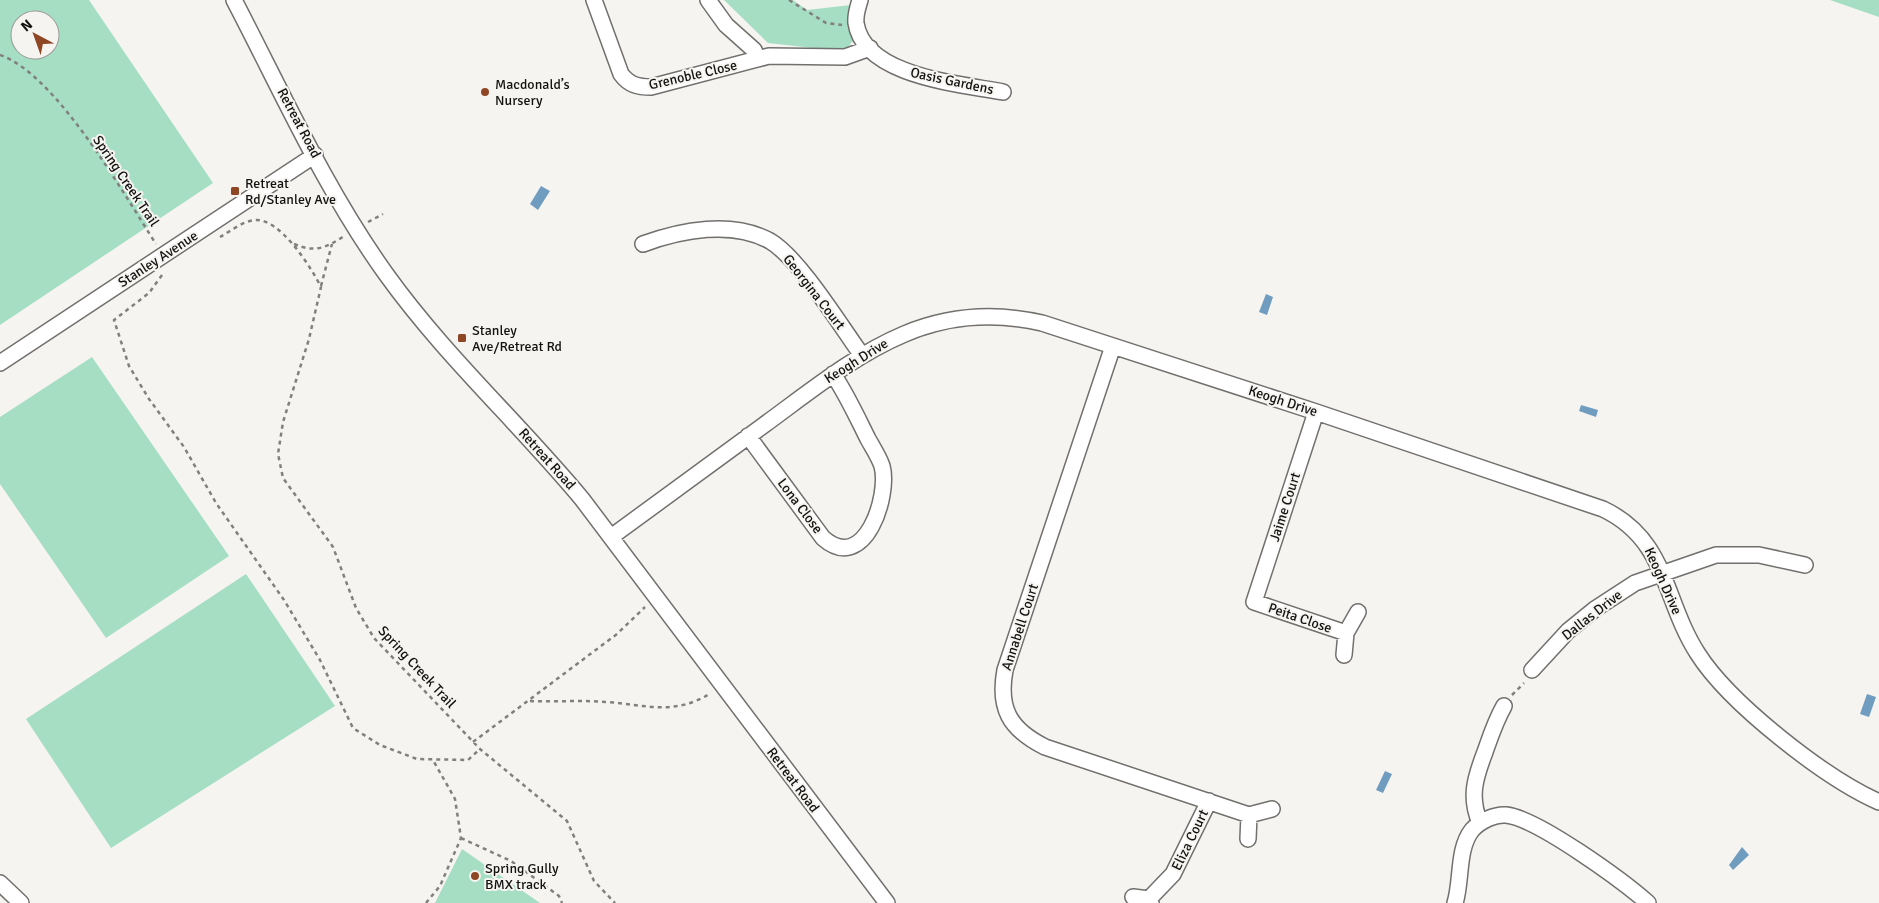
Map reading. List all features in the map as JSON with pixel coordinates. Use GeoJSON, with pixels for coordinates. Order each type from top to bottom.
{"type":"FeatureCollection","features":[{"type":"Feature","properties":{"kind":"street","name":"Retreat Road"},"geometry":{"type":"LineString","coordinates":[[234,0],[315,155],[356,228],[392,282],[439,342],[547,458],[611,537],[887,903]]}},
{"type":"Feature","properties":{"kind":"street","name":"Grenoble Close"},"geometry":{"type":"LineString","coordinates":[[594,0],[621,74],[633,85],[651,86],[780,55],[845,57],[870,48]]}},
{"type":"Feature","properties":{"kind":"street","name":"Grenoble Close"},"geometry":{"type":"LineString","coordinates":[[708,0],[726,25],[754,50],[758,59]]}},
{"type":"Feature","properties":{"kind":"street"},"geometry":{"type":"LineString","coordinates":[[856,22],[860,0]]}},
{"type":"Feature","properties":{"kind":"street","name":"Oasis Gardens"},"geometry":{"type":"LineString","coordinates":[[856,22],[858,31],[870,48],[884,60],[906,72],[1003,92]]}},
{"type":"Feature","properties":{"kind":"street","name":"Stanley Avenue"},"geometry":{"type":"LineString","coordinates":[[0,363],[168,261],[315,155]]}},
{"type":"Feature","properties":{"kind":"street","name":"Georgina Court"},"geometry":{"type":"LineString","coordinates":[[643,244],[685,232],[709,230],[735,230],[770,242],[791,259],[861,354]]}},
{"type":"Feature","properties":{"kind":"street","name":"Keogh Drive"},"geometry":{"type":"LineString","coordinates":[[611,537],[861,354],[894,338],[932,324],[960,318],[1015,317],[1042,323],[1316,412],[1603,509],[1631,526],[1650,549],[1697,653],[1726,689],[1812,762],[1861,794],[1879,802]]}},
{"type":"Feature","properties":{"kind":"street","name":"Annabell Court"},"geometry":{"type":"LineString","coordinates":[[1113,346],[1005,670],[1002,701],[1013,723],[1023,734],[1045,747],[1249,815]]}},
{"type":"Feature","properties":{"kind":"street","name":"Lona Close"},"geometry":{"type":"LineString","coordinates":[[748,436],[824,538],[840,549],[848,549],[857,545],[870,530],[883,491],[884,478],[881,465],[851,402],[833,374]]}},
{"type":"Feature","properties":{"kind":"street","name":"Jaime Court"},"geometry":{"type":"LineString","coordinates":[[1254,602],[1316,412]]}},
{"type":"Feature","properties":{"kind":"street","name":"Dallas Drive"},"geometry":{"type":"LineString","coordinates":[[1533,671],[1568,631],[1635,583],[1716,555],[1759,554],[1804,565]]}},
{"type":"Feature","properties":{"kind":"street","name":"Peita Close"},"geometry":{"type":"LineString","coordinates":[[1254,602],[1346,634]]}},
{"type":"Feature","properties":{"kind":"street","name":"Peita Close"},"geometry":{"type":"LineString","coordinates":[[1344,655],[1346,634],[1358,612]]}},
{"type":"Feature","properties":{"kind":"street"},"geometry":{"type":"LineString","coordinates":[[1480,823],[1473,800],[1473,787],[1490,731],[1504,706]]}},
{"type":"Feature","properties":{"kind":"street","name":"Eliza Court"},"geometry":{"type":"LineString","coordinates":[[1133,897],[1150,901],[1173,874],[1209,801]]}},
{"type":"Feature","properties":{"kind":"street"},"geometry":{"type":"LineString","coordinates":[[1248,839],[1249,815],[1272,809]]}},
{"type":"Feature","properties":{"kind":"street"},"geometry":{"type":"LineString","coordinates":[[1455,903],[1465,846],[1470,834],[1480,823],[1506,815],[1530,824],[1572,847],[1648,903]]}},
{"type":"Feature","properties":{"kind":"street"},"geometry":{"type":"LineString","coordinates":[[0,883],[21,903]]}},
{"type":"Feature","properties":{"kind":"path"},"geometry":{"type":"LineString","coordinates":[[789,0],[826,23],[835,26],[856,22]]}},
{"type":"Feature","properties":{"kind":"path","name":"Spring Creek Trail"},"geometry":{"type":"LineString","coordinates":[[0,55],[10,59],[31,73],[51,93],[91,144],[168,261]]}},
{"type":"Feature","properties":{"kind":"path"},"geometry":{"type":"LineString","coordinates":[[214,240],[247,222],[261,220],[274,226],[293,244],[321,287]]}},
{"type":"Feature","properties":{"kind":"path"},"geometry":{"type":"LineString","coordinates":[[293,244],[308,250],[332,244],[356,228]]}},
{"type":"Feature","properties":{"kind":"path","name":"Spring Creek Trail"},"geometry":{"type":"LineString","coordinates":[[332,244],[309,339],[283,422],[278,454],[283,478],[333,547],[356,608],[374,638],[480,749],[567,821],[594,881],[615,903]]}},
{"type":"Feature","properties":{"kind":"path"},"geometry":{"type":"LineString","coordinates":[[168,261],[154,289],[116,316],[114,320],[129,366],[184,447],[216,504],[284,600],[320,660],[353,728],[380,745],[417,759],[468,760],[480,749]]}},
{"type":"Feature","properties":{"kind":"path"},"geometry":{"type":"LineString","coordinates":[[473,742],[529,702],[617,634],[656,597]]}},
{"type":"Feature","properties":{"kind":"path"},"geometry":{"type":"LineString","coordinates":[[1504,706],[1506,700],[1533,671]]}},
{"type":"Feature","properties":{"kind":"path"},"geometry":{"type":"LineString","coordinates":[[529,702],[607,702],[660,709],[697,702],[723,686]]}},
{"type":"Feature","properties":{"kind":"path"},"geometry":{"type":"LineString","coordinates":[[426,903],[440,886],[462,838],[455,799],[433,760]]}},
{"type":"Feature","properties":{"kind":"path"},"geometry":{"type":"LineString","coordinates":[[462,838],[511,861],[559,896],[562,903]]}},
{"type":"Feature","properties":{"kind":"green space"},"geometry":{"type":"Polygon","coordinates":[[[0,0],[89,0],[213,183],[0,325],[0,0]]]}},
{"type":"Feature","properties":{"kind":"green space"},"geometry":{"type":"Polygon","coordinates":[[[724,0],[793,0],[807,10],[851,5],[855,38],[848,47],[831,50],[768,43],[724,0]]]}},
{"type":"Feature","properties":{"kind":"green space"},"geometry":{"type":"Polygon","coordinates":[[[1830,0],[1879,0],[1879,17],[1830,0]]]}},
{"type":"Feature","properties":{"kind":"green space"},"geometry":{"type":"Polygon","coordinates":[[[92,357],[229,556],[106,638],[0,484],[0,417],[92,357]]]}},
{"type":"Feature","properties":{"kind":"green space"},"geometry":{"type":"Polygon","coordinates":[[[246,574],[335,706],[111,848],[26,719],[246,574]]]}},
{"type":"Feature","properties":{"kind":"green space","name":"Spring Gully BMX track"},"geometry":{"type":"Polygon","coordinates":[[[462,849],[540,903],[435,903],[462,849]]]}},
{"type":"Feature","properties":{"kind":"water"},"geometry":{"type":"Polygon","coordinates":[[[541,186],[550,191],[538,210],[530,204],[541,186]]]}},
{"type":"Feature","properties":{"kind":"water"},"geometry":{"type":"Polygon","coordinates":[[[1266,294],[1273,297],[1267,315],[1259,312],[1266,294]]]}},
{"type":"Feature","properties":{"kind":"water"},"geometry":{"type":"Polygon","coordinates":[[[1581,405],[1598,410],[1596,417],[1579,411],[1581,405]]]}},
{"type":"Feature","properties":{"kind":"water"},"geometry":{"type":"Polygon","coordinates":[[[1867,694],[1876,697],[1869,717],[1860,714],[1867,694]]]}},
{"type":"Feature","properties":{"kind":"water"},"geometry":{"type":"Polygon","coordinates":[[[1385,771],[1392,774],[1383,793],[1376,790],[1385,771]]]}},
{"type":"Feature","properties":{"kind":"water"},"geometry":{"type":"Polygon","coordinates":[[[1742,847],[1749,855],[1733,870],[1729,865],[1742,847]]]}},
{"type":"Feature","properties":{"kind":"place","name":"Macdonald’s Nursery"},"geometry":{"type":"Point","coordinates":[485,92]}},
{"type":"Feature","properties":{"kind":"place","name":"Retreat Rd/Stanley Ave"},"geometry":{"type":"Point","coordinates":[235,191]}},
{"type":"Feature","properties":{"kind":"place","name":"Stanley Ave/Retreat Rd"},"geometry":{"type":"Point","coordinates":[462,338]}},
{"type":"Feature","properties":{"kind":"place","name":"Spring Gully BMX track"},"geometry":{"type":"Point","coordinates":[475,876]}}]}
